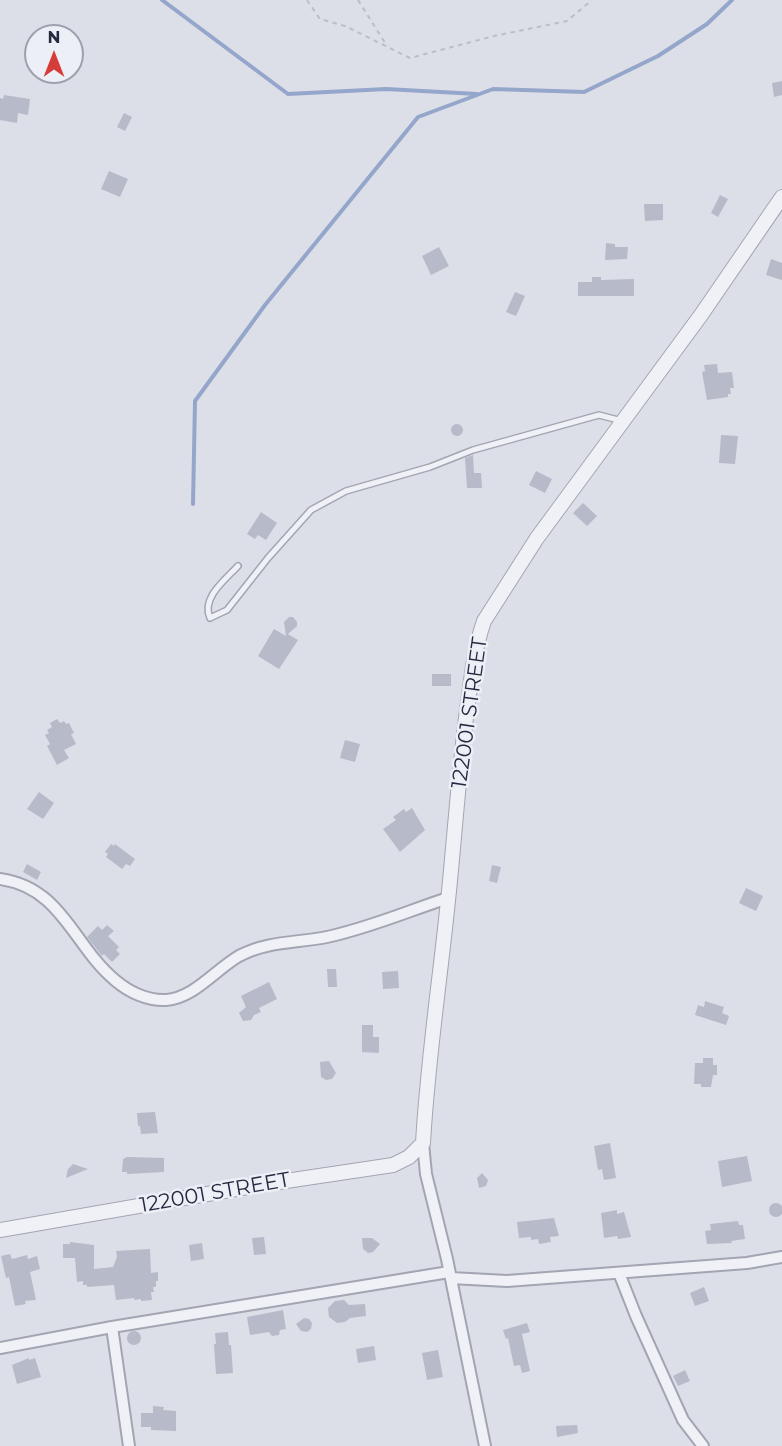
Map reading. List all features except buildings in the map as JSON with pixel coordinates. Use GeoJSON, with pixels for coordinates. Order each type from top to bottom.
{"type":"FeatureCollection","features":[{"type":"Feature","properties":{"kind":"street","name":"122001 STREET"},"geometry":{"type":"LineString","coordinates":[[485,1446],[450,1275],[426,1174],[423,1143],[464,730],[479,636],[484,621],[537,538],[624,422],[782,197]]}},
{"type":"Feature","properties":{"kind":"street"},"geometry":{"type":"LineString","coordinates":[[0,879],[24,885],[46,898],[61,913],[99,965],[117,982],[139,995],[166,1000],[179,997],[194,989],[232,961],[256,949],[272,944],[326,937],[366,927],[448,898]]}},
{"type":"Feature","properties":{"kind":"street","name":"122001 STREET"},"geometry":{"type":"LineString","coordinates":[[0,1230],[259,1185],[393,1165],[409,1157],[423,1143]]}},
{"type":"Feature","properties":{"kind":"street"},"geometry":{"type":"LineString","coordinates":[[0,1348],[112,1327],[450,1275],[507,1281],[764,1261],[782,1257]]}},
{"type":"Feature","properties":{"kind":"street"},"geometry":{"type":"LineString","coordinates":[[619,1273],[683,1420],[703,1446]]}},
{"type":"Feature","properties":{"kind":"street"},"geometry":{"type":"LineString","coordinates":[[112,1327],[129,1446]]}},
{"type":"Feature","properties":{"kind":"lane"},"geometry":{"type":"LineString","coordinates":[[238,566],[210,599],[207,610],[210,618],[227,610],[268,558],[311,510],[345,491],[430,467],[472,450],[600,415],[624,422]]}},
{"type":"Feature","properties":{"kind":"path"},"geometry":{"type":"LineString","coordinates":[[307,0],[320,19],[345,26],[410,58],[494,36],[567,21],[591,0]]}},
{"type":"Feature","properties":{"kind":"path"},"geometry":{"type":"LineString","coordinates":[[358,0],[388,47]]}},
{"type":"Feature","properties":{"kind":"waterway"},"geometry":{"type":"LineString","coordinates":[[162,0],[288,94],[386,89],[477,94]]}},
{"type":"Feature","properties":{"kind":"waterway"},"geometry":{"type":"LineString","coordinates":[[193,504],[195,401],[265,305],[418,117],[493,89],[584,92],[658,56],[707,24],[732,0]]}}]}
